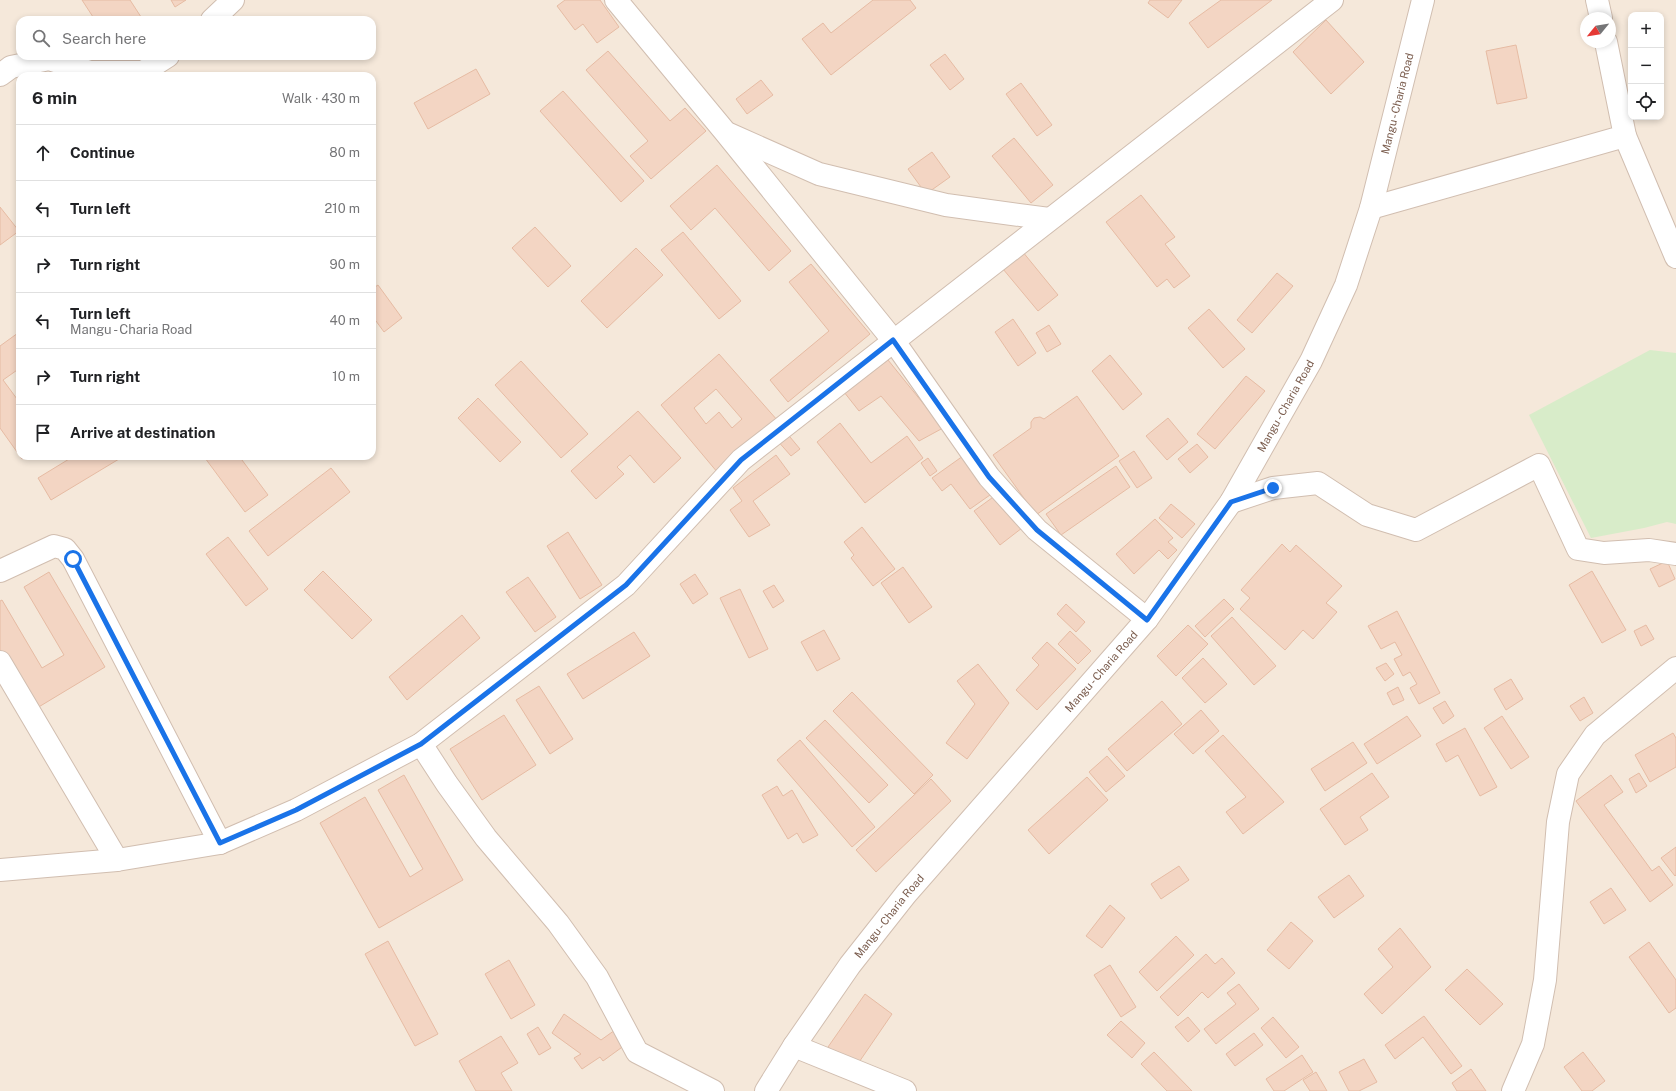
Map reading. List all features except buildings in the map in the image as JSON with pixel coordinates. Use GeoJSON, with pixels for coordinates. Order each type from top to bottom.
{"type":"FeatureCollection","features":[{"type":"Feature","properties":{"kind":"street"},"geometry":{"type":"LineString","coordinates":[[216,16],[233,0]]}},
{"type":"Feature","properties":{"kind":"street"},"geometry":{"type":"LineString","coordinates":[[616,0],[726,133],[893,340],[989,477],[1032,524],[1147,620]]}},
{"type":"Feature","properties":{"kind":"street"},"geometry":{"type":"LineString","coordinates":[[0,870],[117,860],[220,843],[296,810],[421,744],[626,585],[741,460],[893,340],[1332,0]]}},
{"type":"Feature","properties":{"kind":"street","name":"Mangu - Charia Road"},"geometry":{"type":"LineString","coordinates":[[766,1091],[794,1046],[850,965],[906,894],[1147,620],[1231,502],[1311,361],[1346,285],[1372,208],[1423,0]]}},
{"type":"Feature","properties":{"kind":"street"},"geometry":{"type":"LineString","coordinates":[[1597,0],[1600,12]]}},
{"type":"Feature","properties":{"kind":"street"},"geometry":{"type":"LineString","coordinates":[[1607,48],[1625,136],[1676,257]]}},
{"type":"Feature","properties":{"kind":"street"},"geometry":{"type":"LineString","coordinates":[[0,75],[11,67],[49,60],[90,72],[143,72],[162,60]]}},
{"type":"Feature","properties":{"kind":"street"},"geometry":{"type":"LineString","coordinates":[[726,133],[819,174],[946,206],[1049,219]]}},
{"type":"Feature","properties":{"kind":"street"},"geometry":{"type":"LineString","coordinates":[[1372,208],[1625,136]]}},
{"type":"Feature","properties":{"kind":"street"},"geometry":{"type":"LineString","coordinates":[[1231,502],[1273,488],[1318,483],[1367,515],[1416,530],[1539,465],[1578,549],[1604,553],[1649,550],[1676,554]]}},
{"type":"Feature","properties":{"kind":"street"},"geometry":{"type":"LineString","coordinates":[[0,571],[54,546],[66,549],[73,559],[220,843]]}},
{"type":"Feature","properties":{"kind":"street"},"geometry":{"type":"LineString","coordinates":[[0,662],[117,860]]}},
{"type":"Feature","properties":{"kind":"street"},"geometry":{"type":"LineString","coordinates":[[1513,1091],[1534,1044],[1545,980],[1558,822],[1568,774],[1595,735],[1676,668]]}},
{"type":"Feature","properties":{"kind":"street"},"geometry":{"type":"LineString","coordinates":[[421,744],[447,784],[486,838],[558,923],[597,977],[636,1052],[713,1091]]}},
{"type":"Feature","properties":{"kind":"street"},"geometry":{"type":"LineString","coordinates":[[794,1046],[905,1091]]}},
{"type":"Feature","properties":{"kind":"shaded area"},"geometry":{"type":"Polygon","coordinates":[[[0,0],[1676,0],[1676,1091],[0,1091],[0,0]]]}},
{"type":"Feature","properties":{"kind":"green space"},"geometry":{"type":"Polygon","coordinates":[[[1650,350],[1676,353],[1676,524],[1667,522],[1591,538],[1529,415],[1650,350]]]}},
{"type":"Feature","properties":{"kind":"route"},"geometry":{"type":"LineString","coordinates":[[73,559],[220,843],[296,810],[421,744],[626,585],[741,460],[893,340],[989,477],[1037,530],[1147,620],[1231,502],[1273,488]]}}]}
